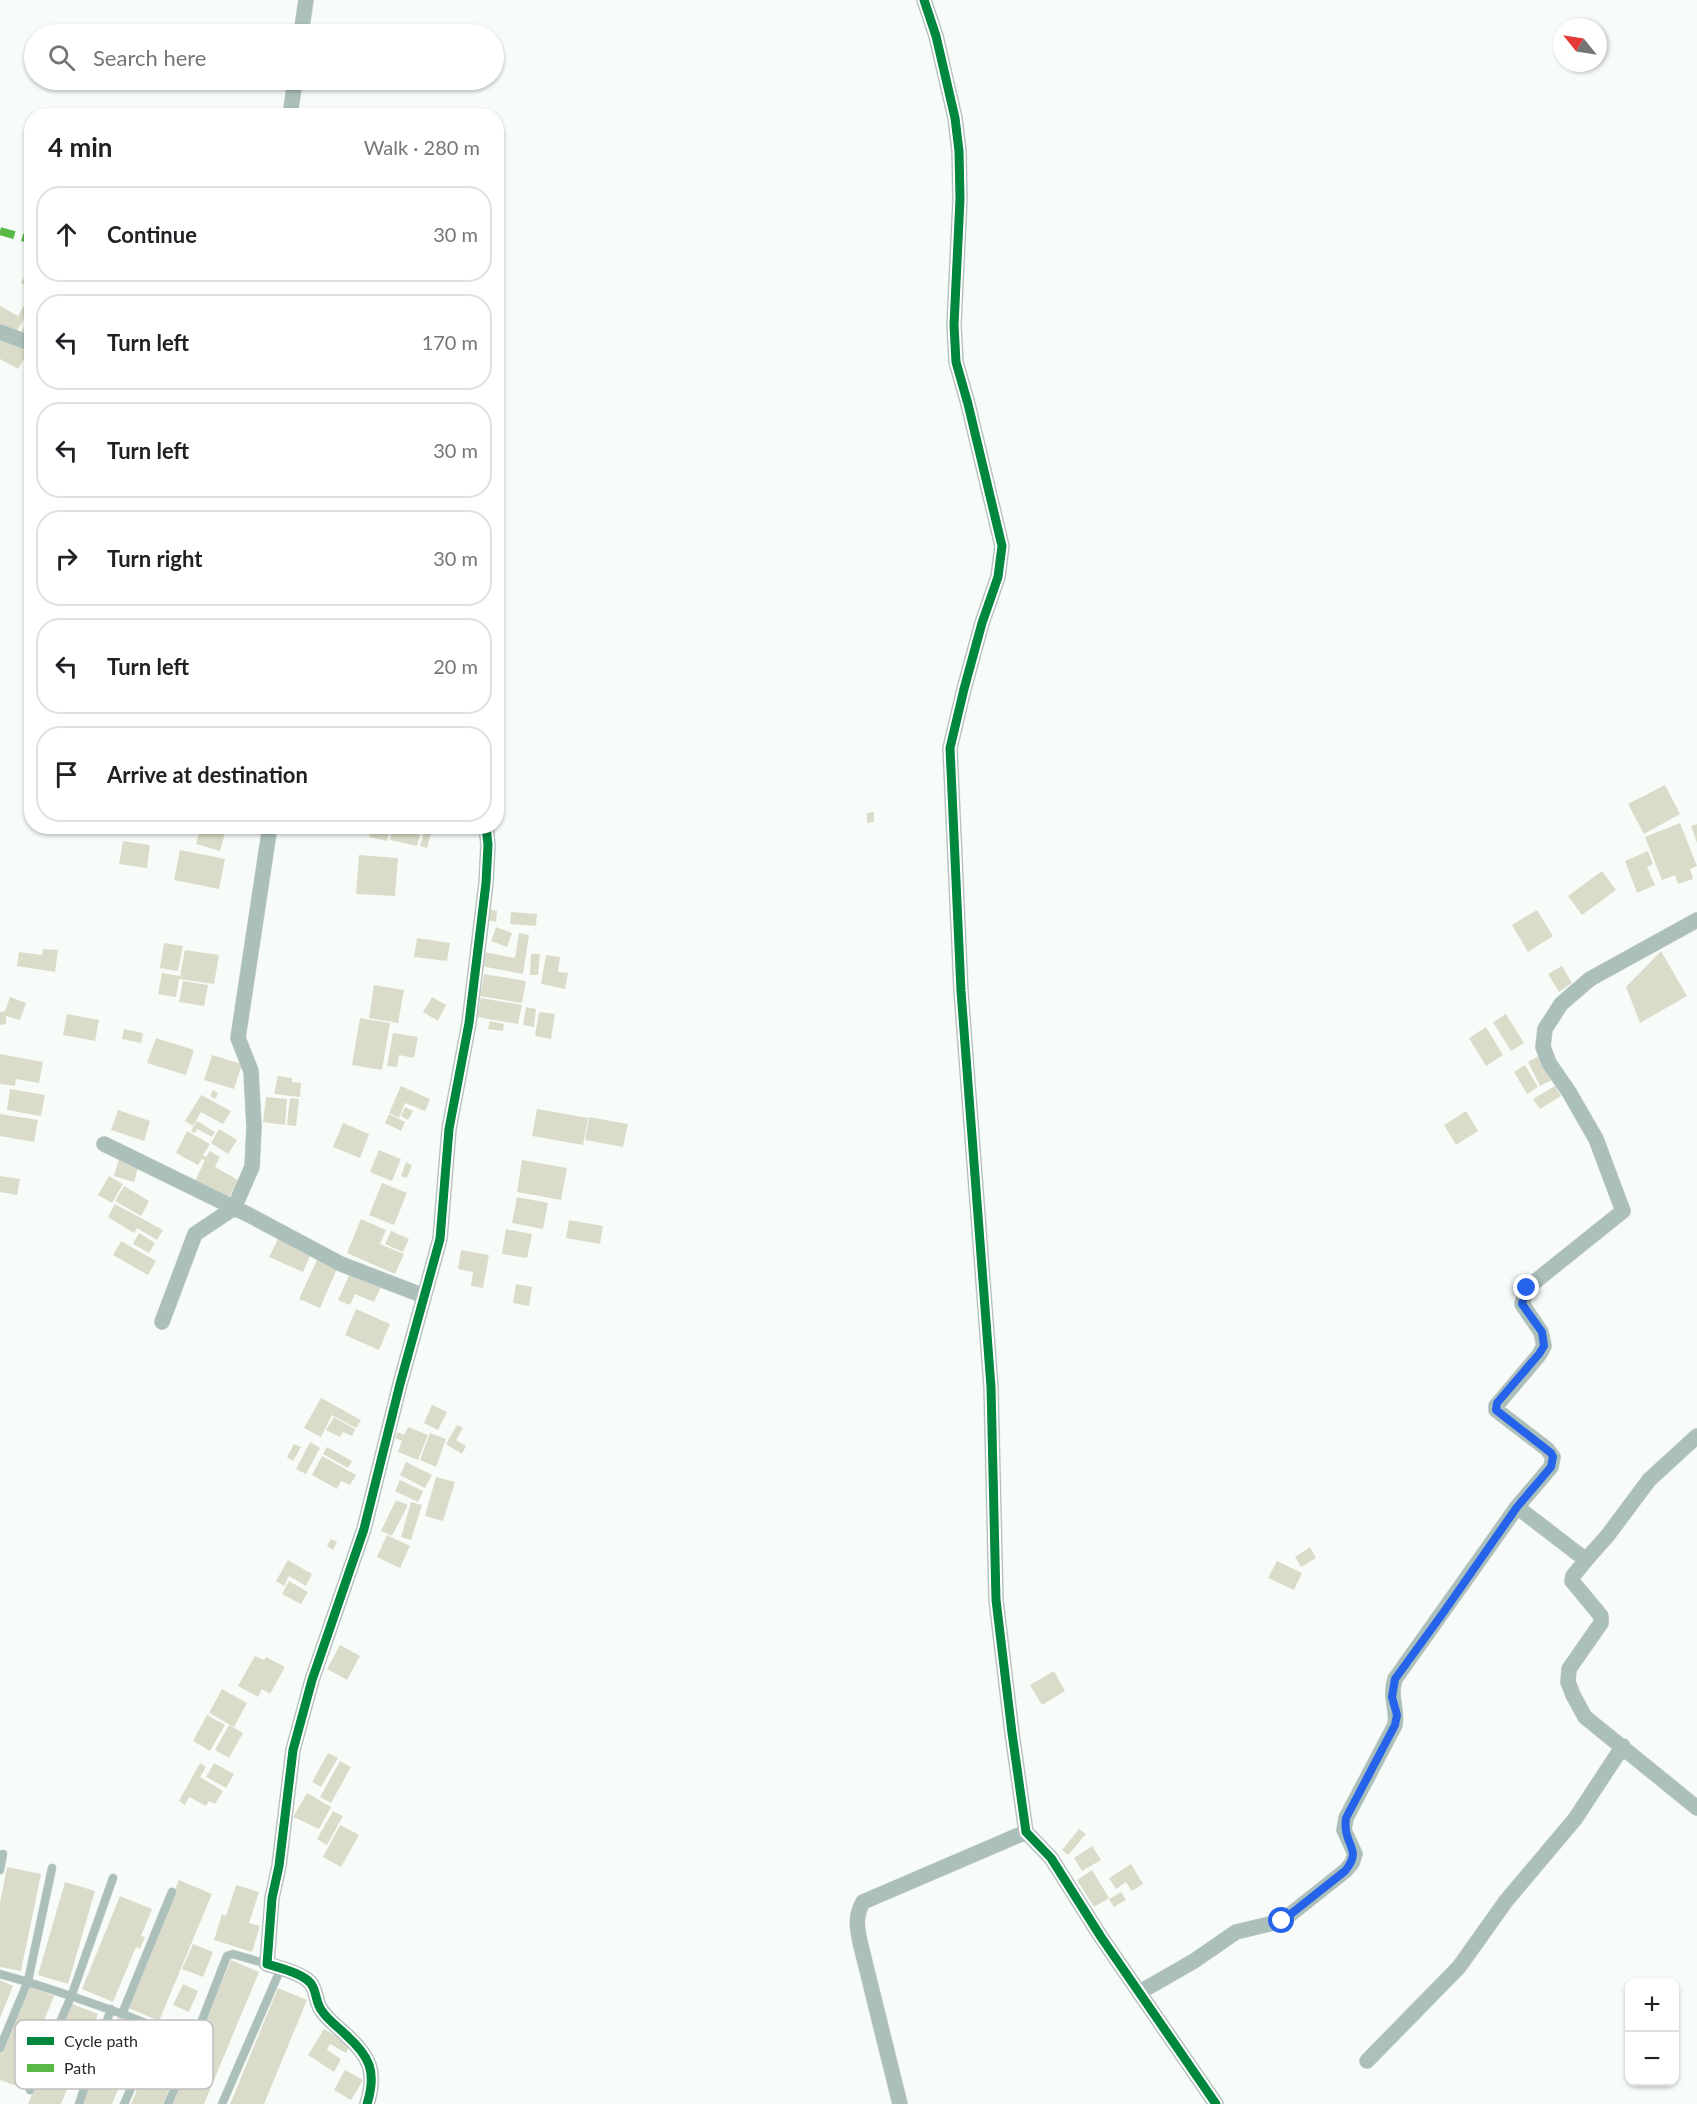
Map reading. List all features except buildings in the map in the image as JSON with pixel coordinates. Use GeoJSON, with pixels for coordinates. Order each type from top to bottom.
{"type":"FeatureCollection","features":[{"type":"Feature","properties":{"kind":"street"},"geometry":{"type":"LineString","coordinates":[[302,24],[306,0]]}},
{"type":"Feature","properties":{"kind":"street"},"geometry":{"type":"LineString","coordinates":[[924,0],[936,36],[955,118],[959,151],[960,199],[954,325],[956,362],[1002,546],[998,577],[982,622],[950,748],[961,992],[991,1387],[996,1600],[1026,1832],[1051,1858],[1216,2104]]}},
{"type":"Feature","properties":{"kind":"street"},"geometry":{"type":"LineString","coordinates":[[291,108],[294,90]]}},
{"type":"Feature","properties":{"kind":"street"},"geometry":{"type":"LineString","coordinates":[[0,333],[24,341]]}},
{"type":"Feature","properties":{"kind":"street"},"geometry":{"type":"LineString","coordinates":[[162,1322],[195,1234],[234,1208],[252,1167],[254,1127],[251,1071],[238,1038],[269,834]]}},
{"type":"Feature","properties":{"kind":"street"},"geometry":{"type":"LineString","coordinates":[[367,2104],[373,2081],[371,2068],[359,2047],[322,2012],[316,1991],[309,1980],[274,1966],[272,1898],[287,1810],[293,1750],[312,1680],[367,1518],[400,1384],[440,1239],[449,1129],[469,1023],[486,883],[487,834]]}},
{"type":"Feature","properties":{"kind":"street"},"geometry":{"type":"LineString","coordinates":[[1140,1992],[1194,1961],[1236,1932],[1282,1921],[1352,1863],[1354,1854],[1344,1830],[1346,1818],[1395,1725],[1397,1715],[1392,1697],[1395,1679],[1517,1507],[1551,1467],[1553,1457],[1547,1449],[1496,1410],[1497,1403],[1544,1346],[1542,1332],[1522,1304],[1523,1296],[1527,1288],[1623,1211],[1596,1139],[1549,1063],[1543,1047],[1545,1029],[1561,1004],[1590,979],[1697,920]]}},
{"type":"Feature","properties":{"kind":"street"},"geometry":{"type":"LineString","coordinates":[[104,1144],[341,1264],[424,1296]]}},
{"type":"Feature","properties":{"kind":"street"},"geometry":{"type":"LineString","coordinates":[[1697,1436],[1649,1480],[1608,1535],[1573,1576],[1572,1581],[1602,1619],[1569,1669],[1568,1682],[1584,1716],[1697,1809]]}},
{"type":"Feature","properties":{"kind":"street"},"geometry":{"type":"LineString","coordinates":[[1517,1507],[1586,1560]]}},
{"type":"Feature","properties":{"kind":"street"},"geometry":{"type":"LineString","coordinates":[[1366,2061],[1459,1967],[1506,1901],[1575,1819],[1623,1746]]}},
{"type":"Feature","properties":{"kind":"street"},"geometry":{"type":"LineString","coordinates":[[900,2104],[860,1942],[856,1921],[858,1911],[863,1902],[1026,1832]]}},
{"type":"Feature","properties":{"kind":"lane"},"geometry":{"type":"LineString","coordinates":[[0,1870],[3,1854]]}},
{"type":"Feature","properties":{"kind":"lane"},"geometry":{"type":"LineString","coordinates":[[0,2048],[28,1982],[52,1868]]}},
{"type":"Feature","properties":{"kind":"lane"},"geometry":{"type":"LineString","coordinates":[[60,2020],[113,1878]]}},
{"type":"Feature","properties":{"kind":"lane"},"geometry":{"type":"LineString","coordinates":[[122,2014],[172,1892]]}},
{"type":"Feature","properties":{"kind":"lane"},"geometry":{"type":"LineString","coordinates":[[202,2020],[227,1956],[233,1954],[274,1966],[222,2104]]}},
{"type":"Feature","properties":{"kind":"lane"},"geometry":{"type":"LineString","coordinates":[[0,1974],[111,2009],[136,2020]]}},
{"type":"Feature","properties":{"kind":"lane"},"geometry":{"type":"LineString","coordinates":[[107,2020],[111,2009]]}},
{"type":"Feature","properties":{"kind":"lane"},"geometry":{"type":"LineString","coordinates":[[79,2104],[84,2089]]}},
{"type":"Feature","properties":{"kind":"lane"},"geometry":{"type":"LineString","coordinates":[[124,2104],[131,2089]]}},
{"type":"Feature","properties":{"kind":"lane"},"geometry":{"type":"LineString","coordinates":[[168,2104],[174,2089]]}},
{"type":"Feature","properties":{"kind":"marked path"},"geometry":{"type":"LineString","coordinates":[[0,231],[24,238]]}},
{"type":"Feature","properties":{"kind":"cycle path"},"geometry":{"type":"LineString","coordinates":[[924,0],[936,36],[955,118],[959,151],[960,199],[954,325],[956,362],[1002,546],[998,577],[982,623],[950,748],[961,991],[991,1387],[996,1600],[1012,1733],[1026,1832],[1051,1858],[1101,1937],[1216,2104]]}},
{"type":"Feature","properties":{"kind":"cycle path"},"geometry":{"type":"LineString","coordinates":[[367,2104],[371,2074],[366,2057],[354,2042],[324,2014],[310,1982],[297,1974],[267,1964],[272,1898],[279,1866],[293,1750],[312,1680],[364,1529],[400,1384],[440,1239],[449,1129],[469,1023],[486,883],[487,834]]}},
{"type":"Feature","properties":{"kind":"route"},"geometry":{"type":"LineString","coordinates":[[1282,1921],[1352,1863],[1354,1854],[1344,1830],[1346,1818],[1395,1725],[1397,1715],[1392,1697],[1395,1679],[1517,1507],[1553,1462],[1553,1457],[1547,1449],[1496,1410],[1497,1403],[1544,1346],[1542,1332],[1522,1304],[1527,1288]]}}]}
